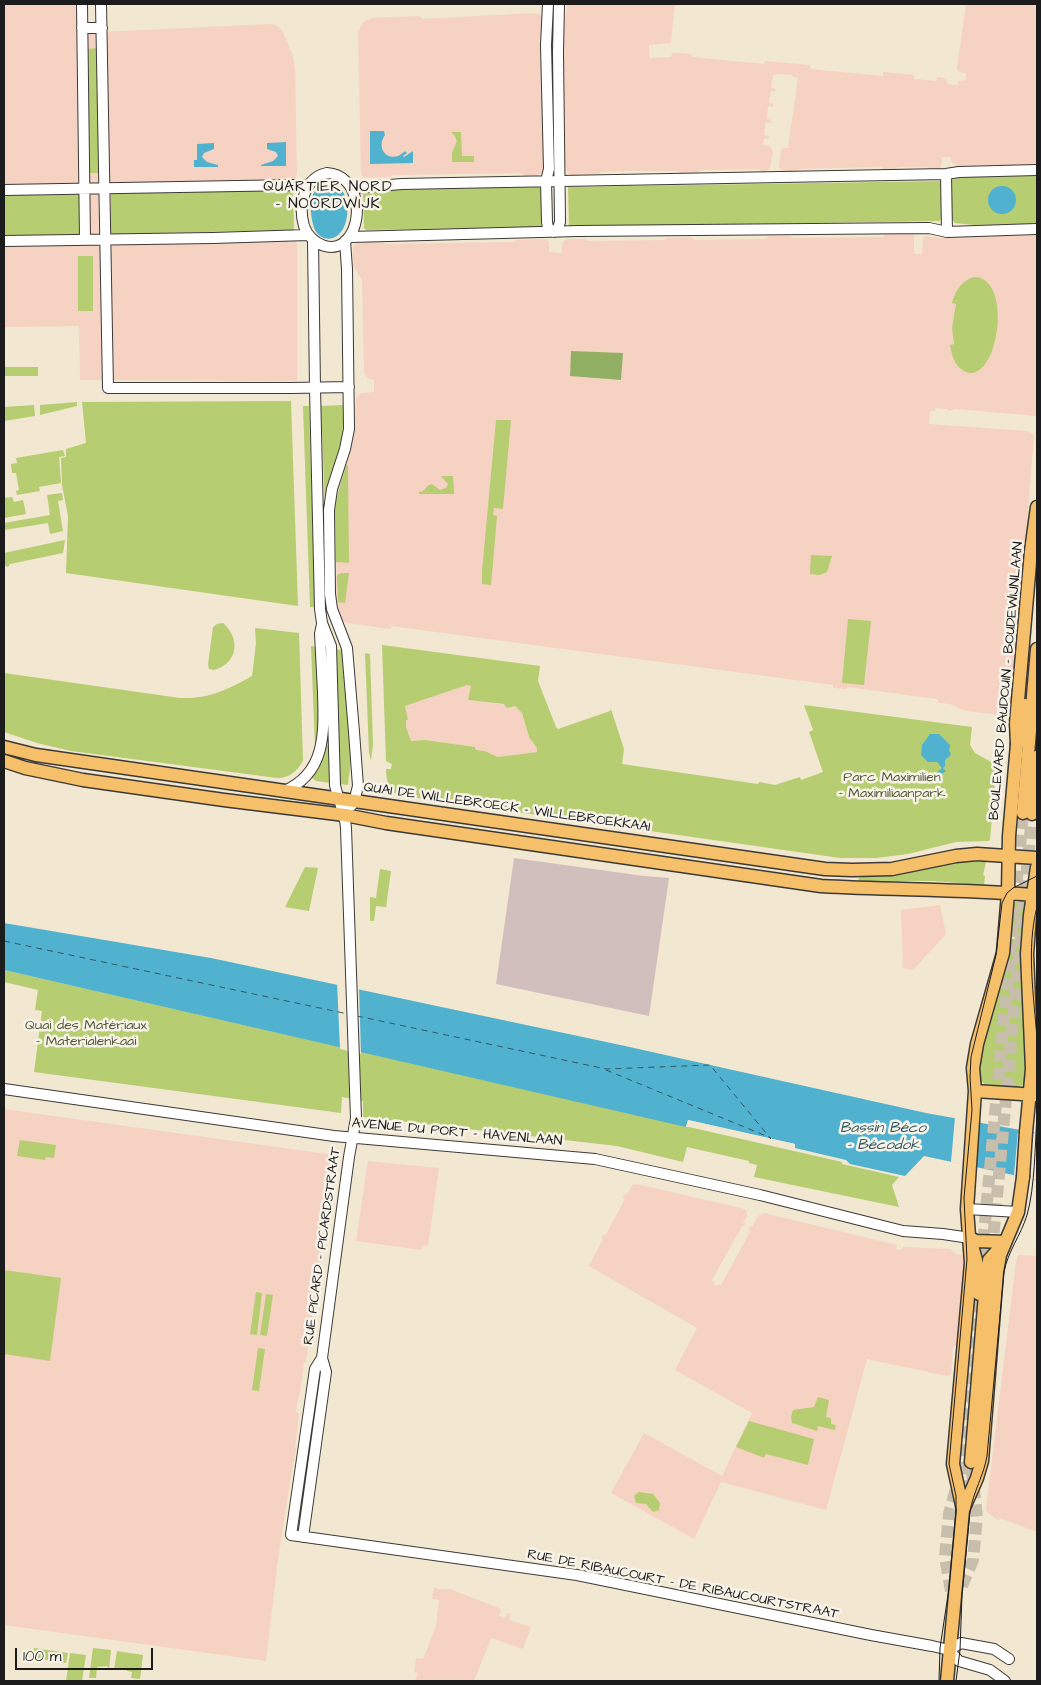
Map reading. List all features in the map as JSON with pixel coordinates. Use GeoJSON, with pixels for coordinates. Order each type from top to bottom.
{"type":"FeatureCollection","features":[{"type":"Feature","properties":{"kind":"main road","name":"BOULEVARD BAUDOUIN - BOUDEWIJNLAAN"},"geometry":{"type":"LineString","coordinates":[[970,1238],[967,1209],[975,1091],[973,1068],[974,1058],[1003,953],[1008,893],[1008,856],[1018,744],[1016,723],[1031,551],[1037,516]]}},
{"type":"Feature","properties":{"kind":"main road"},"geometry":{"type":"LineString","coordinates":[[1037,648],[1028,814],[1037,757]]}},
{"type":"Feature","properties":{"kind":"main road"},"geometry":{"type":"LineString","coordinates":[[1018,744],[1023,710],[1034,687]]}},
{"type":"Feature","properties":{"kind":"main road","name":"QUAI DE WILLEBROECK - WILLEBROEKKAAI"},"geometry":{"type":"LineString","coordinates":[[4,747],[36,755],[354,802],[825,868],[852,870],[892,869],[956,856],[976,854],[1037,858]]}},
{"type":"Feature","properties":{"kind":"main road"},"geometry":{"type":"LineString","coordinates":[[4,761],[25,768],[83,780],[345,815],[404,826],[821,886],[1033,895]]}},
{"type":"Feature","properties":{"kind":"main road"},"geometry":{"type":"LineString","coordinates":[[947,1681],[963,1510],[982,1461],[997,1272],[1005,1242],[1018,1212],[1026,1132],[1033,1095],[1027,954],[1037,867]]}},
{"type":"Feature","properties":{"kind":"main road"},"geometry":{"type":"LineString","coordinates":[[821,886],[825,868]]}},
{"type":"Feature","properties":{"kind":"main road"},"geometry":{"type":"LineString","coordinates":[[975,1091],[1033,1095]]}},
{"type":"Feature","properties":{"kind":"main road"},"geometry":{"type":"LineString","coordinates":[[970,1238],[976,1241],[1005,1242]]}},
{"type":"Feature","properties":{"kind":"main road"},"geometry":{"type":"LineString","coordinates":[[970,1238],[976,1260],[979,1288],[967,1462],[987,1271],[989,1260],[1005,1242]]}},
{"type":"Feature","properties":{"kind":"main road"},"geometry":{"type":"LineString","coordinates":[[963,1510],[953,1464],[972,1260],[970,1238]]}},
{"type":"Feature","properties":{"kind":"street"},"geometry":{"type":"LineString","coordinates":[[82,4],[85,240]]}},
{"type":"Feature","properties":{"kind":"street"},"geometry":{"type":"LineString","coordinates":[[101,4],[108,388],[349,387]]}},
{"type":"Feature","properties":{"kind":"street"},"geometry":{"type":"LineString","coordinates":[[548,4],[546,45],[549,169],[546,181],[547,222],[548,228],[554,232]]}},
{"type":"Feature","properties":{"kind":"street"},"geometry":{"type":"LineString","coordinates":[[554,232],[560,222],[559,4]]}},
{"type":"Feature","properties":{"kind":"street"},"geometry":{"type":"LineString","coordinates":[[82,28],[102,28]]}},
{"type":"Feature","properties":{"kind":"street"},"geometry":{"type":"LineString","coordinates":[[352,188],[402,184],[946,174],[1037,170]]}},
{"type":"Feature","properties":{"kind":"street"},"geometry":{"type":"LineString","coordinates":[[327,173],[345,179],[352,188],[356,200],[356,213],[348,239],[350,422],[348,438],[332,489],[329,510],[331,603],[347,648],[358,786],[354,802],[345,815],[338,799],[335,776],[331,646],[322,624],[320,609],[310,238],[302,214],[303,200],[308,186],[316,177],[327,173]]}},
{"type":"Feature","properties":{"kind":"street"},"geometry":{"type":"LineString","coordinates":[[946,174],[947,232]]}},
{"type":"Feature","properties":{"kind":"street"},"geometry":{"type":"LineString","coordinates":[[4,190],[308,186]]}},
{"type":"Feature","properties":{"kind":"street"},"geometry":{"type":"LineString","coordinates":[[4,241],[310,238],[326,247],[338,246],[348,239],[554,232],[925,228],[947,232],[1037,229]]}},
{"type":"Feature","properties":{"kind":"street"},"geometry":{"type":"LineString","coordinates":[[284,791],[296,786],[308,774],[323,742],[324,721],[320,634],[322,624]]}},
{"type":"Feature","properties":{"kind":"street","name":"RUE PICARD - PICARDSTRAAT"},"geometry":{"type":"LineString","coordinates":[[291,1535],[316,1369],[322,1358],[356,1120],[345,815]]}},
{"type":"Feature","properties":{"kind":"street","name":"AVENUE DU PORT - HAVENLAAN"},"geometry":{"type":"LineString","coordinates":[[4,1089],[352,1138],[595,1159],[760,1195],[902,1231],[970,1238]]}},
{"type":"Feature","properties":{"kind":"street"},"geometry":{"type":"LineString","coordinates":[[967,1209],[1018,1212]]}},
{"type":"Feature","properties":{"kind":"street","name":"RUE PICARD - PICARDSTRAAT"},"geometry":{"type":"LineString","coordinates":[[303,1537],[326,1372],[322,1358]]}},
{"type":"Feature","properties":{"kind":"street","name":"RUE DE RIBAUCOURT - DE RIBAUCOURTSTRAAT"},"geometry":{"type":"LineString","coordinates":[[291,1535],[577,1576],[949,1650],[959,1661],[990,1670],[1002,1678]]}},
{"type":"Feature","properties":{"kind":"street","name":"RUE DE RIBAUCOURT - DE RIBAUCOURTSTRAAT"},"geometry":{"type":"LineString","coordinates":[[949,1650],[960,1643],[994,1649],[1009,1659],[998,1664],[997,1667],[1002,1678]]}},
{"type":"Feature","properties":{"kind":"shaded area"},"geometry":{"type":"Polygon","coordinates":[[[4,4],[79,4],[80,33],[271,24],[276,25],[282,30],[293,56],[295,71],[297,173],[293,188],[111,191],[111,233],[294,230],[297,246],[297,381],[80,380],[79,326],[4,327],[4,4]]]}},
{"type":"Feature","properties":{"kind":"shaded area"},"geometry":{"type":"Polygon","coordinates":[[[567,4],[675,4],[671,43],[649,45],[649,58],[671,57],[672,53],[683,53],[691,54],[692,57],[764,64],[765,61],[810,65],[810,69],[883,76],[883,72],[914,75],[914,79],[936,81],[937,77],[945,78],[948,84],[957,85],[959,81],[966,80],[966,73],[959,72],[957,69],[966,4],[1037,4],[1037,165],[957,166],[952,163],[951,157],[942,157],[941,167],[938,169],[897,167],[896,170],[883,170],[882,167],[783,171],[779,167],[781,149],[788,148],[798,78],[792,75],[780,74],[773,75],[771,88],[776,89],[775,92],[771,91],[769,103],[773,104],[773,107],[768,106],[767,119],[771,120],[771,123],[766,122],[764,135],[769,136],[768,139],[764,138],[763,145],[770,146],[773,151],[770,168],[765,172],[759,169],[700,170],[698,173],[624,171],[623,174],[621,171],[572,175],[565,168],[545,169],[543,173],[538,175],[525,176],[522,173],[392,175],[389,177],[367,178],[362,176],[358,32],[363,22],[373,18],[419,16],[423,19],[532,13],[539,14],[542,17],[566,17],[567,4]]]}},
{"type":"Feature","properties":{"kind":"shaded area"},"geometry":{"type":"Polygon","coordinates":[[[885,234],[914,234],[914,254],[922,254],[923,238],[925,236],[940,238],[1037,235],[1037,416],[956,409],[948,411],[948,409],[935,408],[935,411],[930,411],[929,424],[1027,431],[1034,435],[1025,546],[1019,548],[1019,552],[1024,555],[1018,618],[1015,620],[1008,619],[1007,626],[1015,628],[1017,631],[1009,716],[966,711],[950,704],[938,703],[937,699],[847,687],[847,689],[833,688],[833,685],[391,626],[390,629],[347,623],[342,620],[335,604],[334,580],[337,575],[332,513],[337,484],[353,438],[356,398],[361,393],[374,392],[374,380],[367,378],[364,372],[362,280],[353,266],[353,247],[355,244],[360,242],[383,242],[385,244],[514,242],[516,240],[544,239],[549,242],[549,252],[562,253],[562,243],[567,239],[586,239],[588,241],[664,240],[667,238],[691,237],[694,240],[766,239],[768,236],[789,236],[792,238],[883,237],[885,234]]]}},
{"type":"Feature","properties":{"kind":"shaded area"},"geometry":{"type":"Polygon","coordinates":[[[467,685],[471,686],[469,700],[515,706],[522,713],[529,737],[537,748],[537,752],[498,757],[485,751],[476,750],[475,747],[425,740],[411,741],[406,727],[405,706],[467,685]]]}},
{"type":"Feature","properties":{"kind":"shaded area"},"geometry":{"type":"Polygon","coordinates":[[[514,858],[669,878],[649,1016],[496,984],[514,858]]]}},
{"type":"Feature","properties":{"kind":"shaded area"},"geometry":{"type":"Polygon","coordinates":[[[940,905],[946,934],[913,970],[903,968],[901,910],[940,905]]]}},
{"type":"Feature","properties":{"kind":"shaded area"},"geometry":{"type":"Polygon","coordinates":[[[4,1109],[334,1155],[306,1362],[304,1363],[296,1411],[299,1414],[296,1448],[277,1567],[266,1661],[4,1625],[4,1109]]]}},
{"type":"Feature","properties":{"kind":"shaded area"},"geometry":{"type":"Polygon","coordinates":[[[368,1161],[439,1168],[428,1246],[423,1245],[422,1250],[356,1241],[368,1161]]]}},
{"type":"Feature","properties":{"kind":"shaded area"},"geometry":{"type":"Polygon","coordinates":[[[636,1184],[746,1210],[747,1216],[743,1223],[746,1224],[742,1226],[712,1280],[713,1284],[717,1286],[721,1285],[751,1230],[749,1229],[750,1226],[752,1227],[758,1216],[764,1213],[897,1245],[896,1249],[902,1250],[903,1247],[950,1249],[956,1254],[963,1255],[964,1280],[958,1346],[953,1346],[951,1375],[947,1376],[867,1359],[826,1510],[721,1482],[694,1539],[611,1493],[644,1433],[722,1476],[752,1413],[675,1370],[697,1328],[589,1266],[603,1239],[601,1238],[603,1235],[605,1236],[625,1199],[623,1198],[624,1195],[629,1192],[632,1185],[636,1184]]]}},
{"type":"Feature","properties":{"kind":"shaded area"},"geometry":{"type":"Polygon","coordinates":[[[1018,1255],[1037,1256],[1037,1532],[1000,1518],[999,1520],[996,1519],[987,1512],[986,1508],[1018,1255]]]}},
{"type":"Feature","properties":{"kind":"shaded area"},"geometry":{"type":"Polygon","coordinates":[[[434,1587],[441,1590],[450,1589],[501,1609],[499,1616],[505,1618],[507,1613],[511,1614],[509,1620],[531,1627],[523,1649],[491,1638],[474,1681],[415,1681],[418,1673],[414,1672],[416,1658],[423,1659],[436,1626],[439,1600],[432,1599],[434,1587]]]}},
{"type":"Feature","properties":{"kind":"green space"},"geometry":{"type":"Polygon","coordinates":[[[98,48],[100,173],[90,173],[88,49],[98,48]]]}},
{"type":"Feature","properties":{"kind":"green space"},"geometry":{"type":"Polygon","coordinates":[[[451,132],[461,132],[462,156],[474,156],[474,162],[452,162],[452,153],[457,140],[451,132]]]}},
{"type":"Feature","properties":{"kind":"green space"},"geometry":{"type":"Polygon","coordinates":[[[1037,174],[1037,224],[974,225],[955,223],[952,219],[951,182],[953,179],[968,176],[1037,174]]]}},
{"type":"Feature","properties":{"kind":"green space"},"geometry":{"type":"Polygon","coordinates":[[[941,181],[942,218],[939,221],[569,227],[568,187],[941,181]]]}},
{"type":"Feature","properties":{"kind":"green space"},"geometry":{"type":"Polygon","coordinates":[[[541,187],[541,227],[366,230],[364,228],[363,192],[366,190],[541,187]]]}},
{"type":"Feature","properties":{"kind":"green space"},"geometry":{"type":"Polygon","coordinates":[[[293,188],[294,230],[111,234],[111,191],[293,188]]]}},
{"type":"Feature","properties":{"kind":"green space"},"geometry":{"type":"Polygon","coordinates":[[[79,192],[80,234],[4,236],[4,193],[79,192]]]}},
{"type":"Feature","properties":{"kind":"green space"},"geometry":{"type":"Polygon","coordinates":[[[78,256],[93,256],[93,311],[78,311],[78,256]]]}},
{"type":"Feature","properties":{"kind":"green space"},"geometry":{"type":"Polygon","coordinates":[[[973,277],[986,281],[994,293],[998,311],[993,349],[986,364],[976,372],[964,371],[958,366],[950,345],[954,344],[952,328],[956,304],[952,303],[953,299],[962,284],[973,277]]]}},
{"type":"Feature","properties":{"kind":"green space"},"geometry":{"type":"Polygon","coordinates":[[[571,351],[623,353],[621,380],[570,376],[571,351]]]}},
{"type":"Feature","properties":{"kind":"green space"},"geometry":{"type":"Polygon","coordinates":[[[4,367],[38,367],[38,376],[4,376],[4,367]]]}},
{"type":"Feature","properties":{"kind":"green space"},"geometry":{"type":"Polygon","coordinates":[[[291,401],[298,606],[66,573],[68,516],[62,485],[61,458],[66,457],[66,449],[86,443],[82,402],[291,401]]]}},
{"type":"Feature","properties":{"kind":"green space"},"geometry":{"type":"Polygon","coordinates":[[[77,402],[77,406],[40,415],[40,405],[77,402]]]}},
{"type":"Feature","properties":{"kind":"green space"},"geometry":{"type":"Polygon","coordinates":[[[34,405],[35,416],[4,421],[4,407],[34,405]]]}},
{"type":"Feature","properties":{"kind":"green space"},"geometry":{"type":"Polygon","coordinates":[[[343,405],[341,444],[325,506],[321,406],[343,405]]]}},
{"type":"Feature","properties":{"kind":"green space"},"geometry":{"type":"Polygon","coordinates":[[[303,406],[309,406],[315,607],[310,607],[303,406]]]}},
{"type":"Feature","properties":{"kind":"green space"},"geometry":{"type":"Polygon","coordinates":[[[496,420],[511,420],[503,509],[494,508],[493,515],[497,516],[491,585],[482,584],[482,571],[496,420]]]}},
{"type":"Feature","properties":{"kind":"green space"},"geometry":{"type":"Polygon","coordinates":[[[63,450],[65,456],[59,457],[61,483],[39,487],[40,491],[17,495],[16,491],[19,490],[16,473],[12,473],[11,464],[17,463],[16,458],[63,450]]]}},
{"type":"Feature","properties":{"kind":"green space"},"geometry":{"type":"Polygon","coordinates":[[[346,465],[348,466],[349,563],[336,562],[335,503],[346,465]]]}},
{"type":"Feature","properties":{"kind":"green space"},"geometry":{"type":"Polygon","coordinates":[[[441,476],[453,476],[454,494],[419,494],[419,492],[432,484],[440,490],[446,488],[448,484],[441,476]]]}},
{"type":"Feature","properties":{"kind":"green space"},"geometry":{"type":"Polygon","coordinates":[[[62,493],[63,500],[58,501],[63,531],[50,534],[48,523],[4,530],[4,523],[50,515],[47,495],[62,493]]]}},
{"type":"Feature","properties":{"kind":"green space"},"geometry":{"type":"Polygon","coordinates":[[[12,497],[14,502],[23,500],[26,514],[4,518],[4,498],[12,497]]]}},
{"type":"Feature","properties":{"kind":"green space"},"geometry":{"type":"Polygon","coordinates":[[[65,540],[63,553],[10,564],[8,567],[4,565],[4,553],[65,540]]]}},
{"type":"Feature","properties":{"kind":"green space"},"geometry":{"type":"Polygon","coordinates":[[[811,555],[832,556],[827,572],[820,575],[810,574],[811,555]]]}},
{"type":"Feature","properties":{"kind":"green space"},"geometry":{"type":"Polygon","coordinates":[[[349,573],[345,603],[338,602],[337,575],[349,573]]]}},
{"type":"Feature","properties":{"kind":"green space"},"geometry":{"type":"Polygon","coordinates":[[[848,619],[871,621],[864,685],[842,683],[848,619]]]}},
{"type":"Feature","properties":{"kind":"green space"},"geometry":{"type":"Polygon","coordinates":[[[223,623],[233,636],[234,650],[228,662],[222,667],[214,670],[209,669],[213,627],[223,623]]]}},
{"type":"Feature","properties":{"kind":"green space"},"geometry":{"type":"Polygon","coordinates":[[[255,628],[299,633],[303,761],[296,771],[282,778],[71,751],[37,743],[4,732],[4,673],[180,698],[200,697],[226,689],[252,676],[256,643],[255,628]]]}},
{"type":"Feature","properties":{"kind":"green space","name":"Parc Maximilien - Maximiliaanpark"},"geometry":{"type":"Polygon","coordinates":[[[382,645],[540,666],[538,681],[556,727],[558,729],[610,711],[611,709],[624,749],[622,764],[758,784],[759,782],[775,785],[800,777],[801,780],[823,772],[809,732],[813,730],[804,705],[972,727],[970,745],[975,753],[993,763],[996,769],[990,840],[956,842],[908,854],[876,858],[840,858],[397,795],[388,784],[386,769],[391,769],[392,764],[386,761],[382,645]],[[467,685],[405,706],[408,720],[406,720],[406,727],[411,741],[425,740],[475,747],[476,750],[485,751],[498,757],[537,752],[537,748],[529,737],[522,713],[515,706],[507,708],[504,704],[468,700],[471,686],[467,685]]]}},
{"type":"Feature","properties":{"kind":"green space"},"geometry":{"type":"Polygon","coordinates":[[[311,646],[317,647],[319,726],[315,747],[311,646]]]}},
{"type":"Feature","properties":{"kind":"green space"},"geometry":{"type":"Polygon","coordinates":[[[335,649],[342,650],[351,757],[348,785],[339,784],[335,649]]]}},
{"type":"Feature","properties":{"kind":"green space"},"geometry":{"type":"Polygon","coordinates":[[[365,653],[370,654],[373,744],[371,761],[369,752],[365,653]]]}},
{"type":"Feature","properties":{"kind":"green space"},"geometry":{"type":"Polygon","coordinates":[[[327,745],[330,745],[331,783],[316,781],[311,777],[324,756],[327,745]]]}},
{"type":"Feature","properties":{"kind":"green space"},"geometry":{"type":"Polygon","coordinates":[[[962,861],[986,862],[983,875],[985,876],[984,885],[933,881],[859,881],[858,878],[864,876],[962,861]]]}},
{"type":"Feature","properties":{"kind":"green space"},"geometry":{"type":"Polygon","coordinates":[[[305,867],[318,868],[309,911],[285,907],[305,867]]]}},
{"type":"Feature","properties":{"kind":"green space"},"geometry":{"type":"Polygon","coordinates":[[[380,869],[391,871],[386,907],[376,906],[374,921],[370,921],[370,897],[376,898],[380,869]]]}},
{"type":"Feature","properties":{"kind":"green space"},"geometry":{"type":"Polygon","coordinates":[[[1016,902],[1022,903],[1026,909],[1029,1063],[1025,1084],[1018,1087],[985,1084],[980,1081],[979,1071],[983,1044],[1004,969],[1008,945],[1011,945],[1011,939],[1015,939],[1015,937],[1009,936],[1013,904],[1016,902]]]}},
{"type":"Feature","properties":{"kind":"green space","name":"Quai des Matériaux - Materialenkaai"},"geometry":{"type":"Polygon","coordinates":[[[4,970],[842,1162],[842,1164],[899,1177],[892,1185],[899,1207],[754,1177],[757,1165],[749,1163],[749,1161],[687,1147],[683,1162],[617,1146],[363,1117],[363,1101],[342,1097],[341,1113],[34,1072],[42,1011],[35,1010],[38,990],[4,982],[4,970]]]}},
{"type":"Feature","properties":{"kind":"green space"},"geometry":{"type":"Polygon","coordinates":[[[20,1140],[56,1145],[54,1158],[46,1157],[45,1160],[17,1156],[20,1140]]]}},
{"type":"Feature","properties":{"kind":"green space"},"geometry":{"type":"Polygon","coordinates":[[[4,1270],[61,1278],[50,1361],[4,1354],[4,1270]]]}},
{"type":"Feature","properties":{"kind":"green space"},"geometry":{"type":"Polygon","coordinates":[[[256,1292],[262,1293],[257,1335],[250,1334],[256,1292]]]}},
{"type":"Feature","properties":{"kind":"green space"},"geometry":{"type":"Polygon","coordinates":[[[266,1294],[273,1295],[267,1336],[260,1335],[266,1294]]]}},
{"type":"Feature","properties":{"kind":"green space"},"geometry":{"type":"Polygon","coordinates":[[[258,1348],[265,1349],[259,1391],[252,1390],[258,1348]]]}},
{"type":"Feature","properties":{"kind":"green space"},"geometry":{"type":"Polygon","coordinates":[[[818,1397],[829,1400],[826,1417],[831,1418],[831,1424],[836,1425],[835,1430],[818,1426],[817,1431],[792,1423],[793,1410],[814,1407],[818,1397]]]}},
{"type":"Feature","properties":{"kind":"green space"},"geometry":{"type":"Polygon","coordinates":[[[749,1421],[814,1439],[808,1465],[766,1454],[764,1458],[736,1447],[749,1421]]]}},
{"type":"Feature","properties":{"kind":"green space"},"geometry":{"type":"Polygon","coordinates":[[[639,1492],[653,1494],[660,1503],[659,1510],[653,1512],[646,1504],[636,1503],[634,1496],[639,1492]]]}},
{"type":"Feature","properties":{"kind":"green space"},"geometry":{"type":"Polygon","coordinates":[[[34,1648],[68,1653],[66,1663],[33,1658],[34,1648]]]}},
{"type":"Feature","properties":{"kind":"green space"},"geometry":{"type":"Polygon","coordinates":[[[93,1648],[111,1650],[109,1669],[107,1666],[97,1667],[96,1678],[89,1678],[93,1648]]]}},
{"type":"Feature","properties":{"kind":"green space"},"geometry":{"type":"Polygon","coordinates":[[[117,1651],[143,1655],[140,1679],[131,1678],[132,1672],[126,1669],[114,1669],[117,1651]]]}},
{"type":"Feature","properties":{"kind":"green space"},"geometry":{"type":"Polygon","coordinates":[[[70,1653],[86,1655],[82,1681],[66,1681],[70,1653]]]}},
{"type":"Feature","properties":{"kind":"water"},"geometry":{"type":"Polygon","coordinates":[[[370,131],[384,131],[383,151],[390,156],[395,157],[405,151],[407,153],[404,157],[413,151],[413,163],[370,164],[370,131]]]}},
{"type":"Feature","properties":{"kind":"water"},"geometry":{"type":"Polygon","coordinates":[[[286,142],[286,166],[261,166],[273,161],[278,156],[276,152],[267,149],[267,143],[286,142]]]}},
{"type":"Feature","properties":{"kind":"water"},"geometry":{"type":"Polygon","coordinates":[[[214,143],[214,149],[204,153],[202,157],[207,162],[218,165],[218,167],[194,167],[194,160],[197,160],[197,144],[214,143]]]}},
{"type":"Feature","properties":{"kind":"water"},"geometry":{"type":"Polygon","coordinates":[[[328,183],[337,186],[344,193],[347,203],[345,224],[341,233],[333,238],[324,238],[317,233],[311,211],[312,198],[317,188],[328,183]]]}},
{"type":"Feature","properties":{"kind":"water"},"geometry":{"type":"Polygon","coordinates":[[[1002,186],[1012,190],[1016,200],[1012,210],[1002,214],[992,210],[988,200],[992,190],[1002,186]]]}},
{"type":"Feature","properties":{"kind":"water"},"geometry":{"type":"Polygon","coordinates":[[[930,734],[939,734],[950,745],[951,755],[945,760],[943,768],[946,771],[939,776],[935,774],[942,768],[937,762],[928,762],[921,755],[922,745],[930,734]]]}},
{"type":"Feature","properties":{"kind":"water","name":"Bassin Béco - Bécodok"},"geometry":{"type":"Polygon","coordinates":[[[4,923],[211,958],[625,1046],[926,1113],[1037,1133],[1037,1180],[924,1156],[905,1176],[850,1164],[846,1160],[795,1148],[795,1144],[688,1120],[686,1127],[4,970],[4,923]]]}},
{"type":"Feature","properties":{"kind":"pier"},"geometry":{"type":"Polygon","coordinates":[[[337,982],[359,987],[361,1054],[340,1049],[337,982]]]}},
{"type":"Feature","properties":{"kind":"pier"},"geometry":{"type":"Polygon","coordinates":[[[955,1117],[979,1123],[975,1167],[951,1162],[955,1117]]]}},
{"type":"Feature","properties":{"kind":"pier"},"geometry":{"type":"Polygon","coordinates":[[[688,1120],[795,1144],[794,1150],[793,1146],[690,1123],[689,1127],[686,1127],[688,1120]]]}},
{"type":"Feature","properties":{"kind":"pier"},"geometry":{"type":"Polygon","coordinates":[[[1018,1131],[1037,1133],[1037,1180],[1014,1175],[1018,1131]]]}},
{"type":"Feature","properties":{"kind":"ferry route"},"geometry":{"type":"LineString","coordinates":[[4,941],[348,1014]]}},
{"type":"Feature","properties":{"kind":"ferry route"},"geometry":{"type":"LineString","coordinates":[[357,1016],[606,1069],[710,1065],[771,1139]]}},
{"type":"Feature","properties":{"kind":"ferry route"},"geometry":{"type":"LineString","coordinates":[[606,1070],[771,1138]]}},
{"type":"Feature","properties":{"kind":"tunnel"},"geometry":{"type":"LineString","coordinates":[[960,1492],[1023,813]]}},
{"type":"Feature","properties":{"kind":"tunnel"},"geometry":{"type":"LineString","coordinates":[[992,1251],[1032,814]]}},
{"type":"Feature","properties":{"kind":"tunnel"},"geometry":{"type":"LineString","coordinates":[[962,1586],[973,1560],[977,1517],[971,1462]]}},
{"type":"Feature","properties":{"kind":"tunnel"},"geometry":{"type":"LineString","coordinates":[[951,1591],[945,1557],[949,1514],[958,1481]]}},
{"type":"Feature","properties":{"kind":"tram line"},"geometry":{"type":"LineString","coordinates":[[939,1681],[940,1648],[949,1588],[956,1510],[956,1496],[949,1464],[967,1259],[964,1198],[972,1110],[971,1057],[996,955],[1002,903],[1007,893],[1013,888],[1037,876]]}},
{"type":"Feature","properties":{"kind":"tram line"},"geometry":{"type":"LineString","coordinates":[[1037,907],[1031,956],[1037,1039]]}},
{"type":"Feature","properties":{"kind":"tram line"},"geometry":{"type":"LineString","coordinates":[[956,1681],[970,1512],[987,1456],[1004,1272],[1008,1257],[1030,1204],[1037,1115]]}},
{"type":"Feature","properties":{"kind":"district","name":"QUARTIER NORD - NOORDWIJK"},"geometry":{"type":"Point","coordinates":[328,196]}}]}
